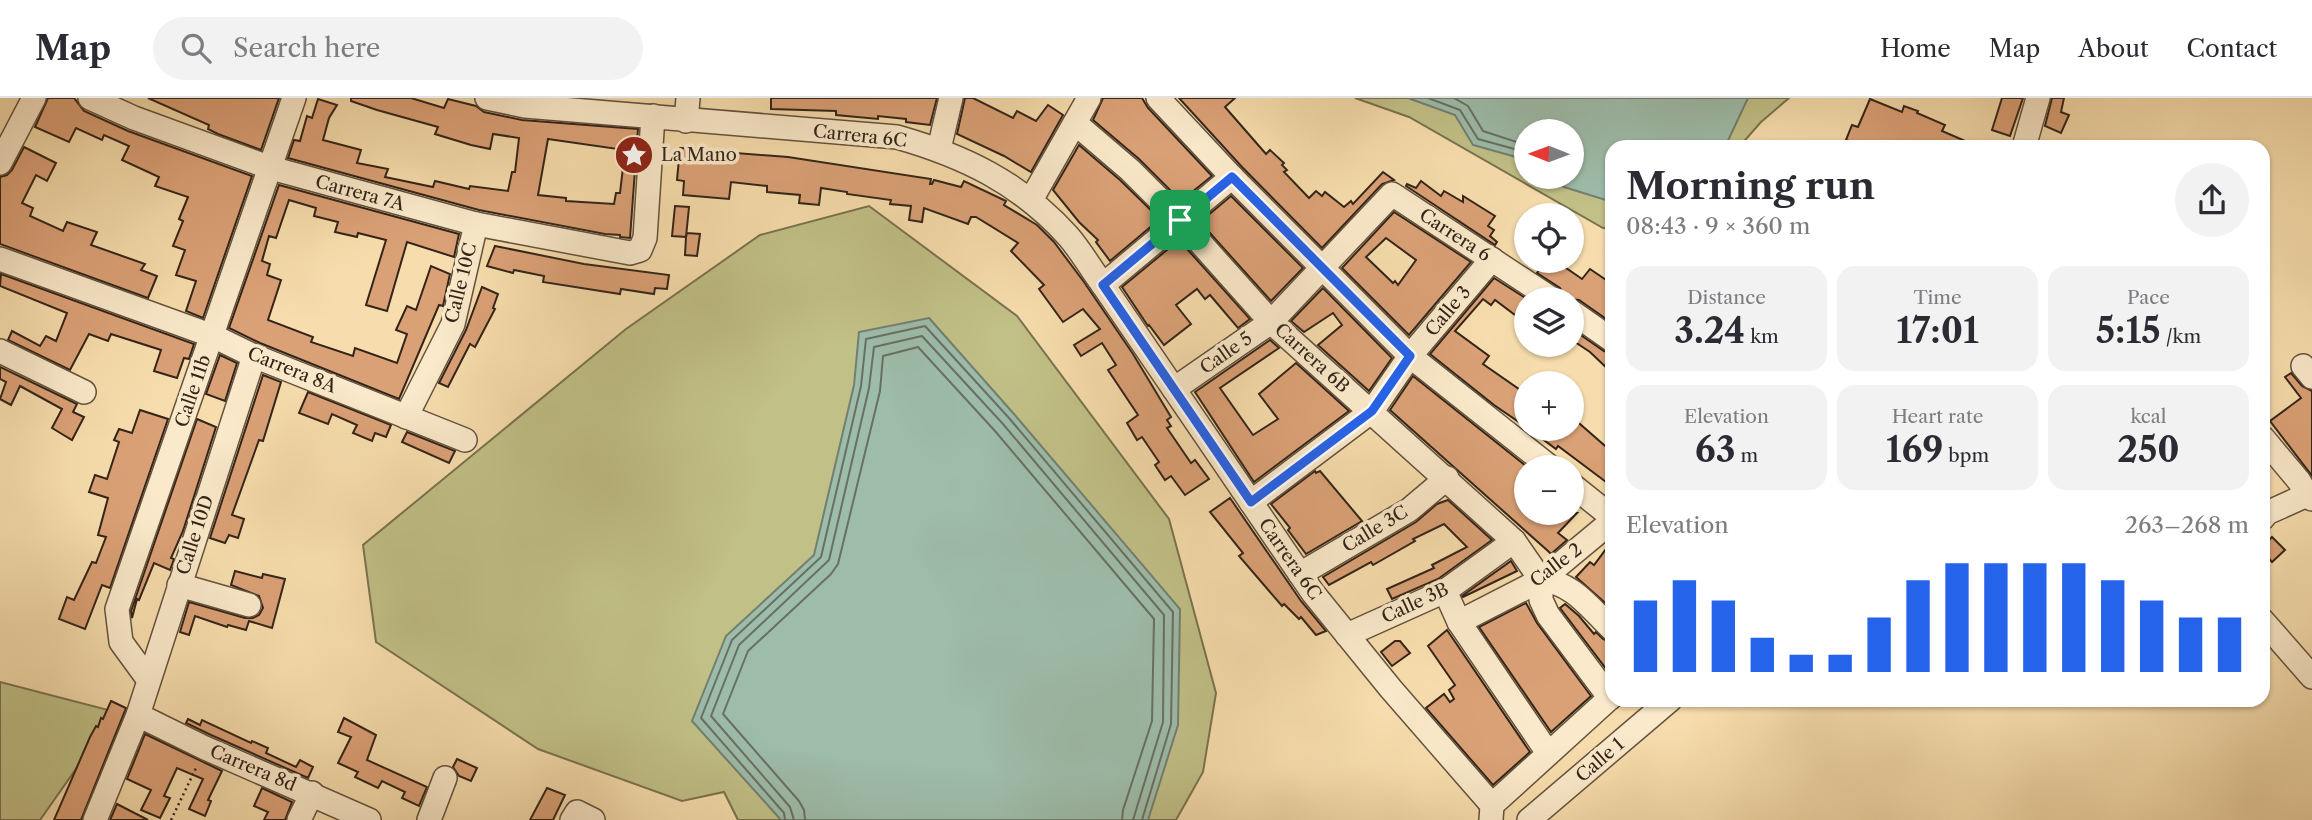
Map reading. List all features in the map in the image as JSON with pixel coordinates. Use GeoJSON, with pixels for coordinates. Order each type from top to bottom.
{"type":"FeatureCollection","features":[{"type":"Feature","properties":{"kind":"street"},"geometry":{"type":"LineString","coordinates":[[0,163],[34,98]]}},
{"type":"Feature","properties":{"kind":"street","name":"Carrera 7A"},"geometry":{"type":"LineString","coordinates":[[90,98],[134,118],[271,169],[475,224],[630,253],[640,250],[645,238],[653,117]]}},
{"type":"Feature","properties":{"kind":"street","name":"Calle 11b"},"geometry":{"type":"LineString","coordinates":[[148,679],[121,642],[117,609],[294,98]]}},
{"type":"Feature","properties":{"kind":"street","name":"Carrera 6C"},"geometry":{"type":"LineString","coordinates":[[487,98],[525,106],[653,117],[687,109],[897,138],[939,149],[974,164],[1031,200],[1069,237],[1300,574],[1492,812]]}},
{"type":"Feature","properties":{"kind":"street"},"geometry":{"type":"LineString","coordinates":[[939,149],[951,98]]}},
{"type":"Feature","properties":{"kind":"street"},"geometry":{"type":"LineString","coordinates":[[1031,200],[1089,98]]}},
{"type":"Feature","properties":{"kind":"street"},"geometry":{"type":"LineString","coordinates":[[1158,98],[1232,177],[1410,356],[1535,455]]}},
{"type":"Feature","properties":{"kind":"street"},"geometry":{"type":"LineString","coordinates":[[2026,140],[2038,98]]}},
{"type":"Feature","properties":{"kind":"street","name":"Carrera 6B"},"geometry":{"type":"LineString","coordinates":[[1075,123],[1130,170],[1180,220],[1271,322],[1514,541],[1541,580],[1541,600],[1548,615],[1605,689]]}},
{"type":"Feature","properties":{"kind":"street"},"geometry":{"type":"LineString","coordinates":[[1103,285],[1232,177]]}},
{"type":"Feature","properties":{"kind":"street","name":"Calle 5"},"geometry":{"type":"LineString","coordinates":[[1174,389],[1271,322],[1392,194]]}},
{"type":"Feature","properties":{"kind":"street","name":"Carrera 6"},"geometry":{"type":"LineString","coordinates":[[1392,194],[1534,287]]}},
{"type":"Feature","properties":{"kind":"street","name":"Calle 10C"},"geometry":{"type":"LineString","coordinates":[[406,416],[453,324],[475,224]]}},
{"type":"Feature","properties":{"kind":"street","name":"Carrera 8A"},"geometry":{"type":"LineString","coordinates":[[0,259],[213,336],[465,440]]}},
{"type":"Feature","properties":{"kind":"street","name":"Calle 3"},"geometry":{"type":"LineString","coordinates":[[1251,502],[1372,411],[1410,356],[1492,259]]}},
{"type":"Feature","properties":{"kind":"street"},"geometry":{"type":"LineString","coordinates":[[1584,320],[1605,335]]}},
{"type":"Feature","properties":{"kind":"street"},"geometry":{"type":"LineString","coordinates":[[0,351],[84,392]]}},
{"type":"Feature","properties":{"kind":"street","name":"Calle 10D"},"geometry":{"type":"LineString","coordinates":[[95,820],[138,715],[254,355]]}},
{"type":"Feature","properties":{"kind":"street"},"geometry":{"type":"LineString","coordinates":[[2270,446],[2309,497],[2270,512]]}},
{"type":"Feature","properties":{"kind":"street","name":"Calle 3C"},"geometry":{"type":"LineString","coordinates":[[1300,574],[1409,510],[1447,478]]}},
{"type":"Feature","properties":{"kind":"street"},"geometry":{"type":"LineString","coordinates":[[1584,495],[1605,513]]}},
{"type":"Feature","properties":{"kind":"street","name":"Calle 2"},"geometry":{"type":"LineString","coordinates":[[1459,622],[1541,580],[1605,525]]}},
{"type":"Feature","properties":{"kind":"street","name":"Calle 3B"},"geometry":{"type":"LineString","coordinates":[[1347,635],[1445,591],[1514,541]]}},
{"type":"Feature","properties":{"kind":"street"},"geometry":{"type":"LineString","coordinates":[[1541,580],[1556,581],[1567,587],[1605,622]]}},
{"type":"Feature","properties":{"kind":"street"},"geometry":{"type":"LineString","coordinates":[[179,585],[249,605]]}},
{"type":"Feature","properties":{"kind":"street"},"geometry":{"type":"LineString","coordinates":[[1445,591],[1459,622],[1548,752]]}},
{"type":"Feature","properties":{"kind":"street"},"geometry":{"type":"LineString","coordinates":[[2270,629],[2312,677]]}},
{"type":"Feature","properties":{"kind":"street"},"geometry":{"type":"LineString","coordinates":[[1492,812],[1548,752],[1605,702]]}},
{"type":"Feature","properties":{"kind":"street","name":"Calle 1"},"geometry":{"type":"LineString","coordinates":[[1530,820],[1662,707]]}},
{"type":"Feature","properties":{"kind":"street","name":"Carrera 8d"},"geometry":{"type":"LineString","coordinates":[[138,715],[205,748],[369,820]]}},
{"type":"Feature","properties":{"kind":"street"},"geometry":{"type":"LineString","coordinates":[[429,820],[445,778]]}},
{"type":"Feature","properties":{"kind":"street"},"geometry":{"type":"LineString","coordinates":[[299,820],[312,793]]}},
{"type":"Feature","properties":{"kind":"path"},"geometry":{"type":"LineString","coordinates":[[171,820],[205,748]]}},
{"type":"Feature","properties":{"kind":"shaded area"},"geometry":{"type":"Polygon","coordinates":[[[1355,98],[1789,98],[1745,140],[1605,140],[1605,228],[1584,217],[1584,203],[1559,203],[1535,189],[1584,189],[1584,119],[1514,119],[1514,177],[1409,117],[1355,98]]]}},
{"type":"Feature","properties":{"kind":"shaded area"},"geometry":{"type":"Polygon","coordinates":[[[869,206],[1017,316],[1169,519],[1216,693],[1203,772],[1176,820],[738,820],[724,792],[682,801],[538,749],[376,642],[363,545],[626,329],[760,235],[869,206]]]}},
{"type":"Feature","properties":{"kind":"shaded area"},"geometry":{"type":"Polygon","coordinates":[[[0,682],[116,712],[40,820],[0,820],[0,682]]]}},
{"type":"Feature","properties":{"kind":"water"},"geometry":{"type":"Polygon","coordinates":[[[1408,98],[1748,98],[1728,140],[1605,140],[1605,200],[1570,189],[1584,189],[1584,119],[1514,119],[1514,156],[1473,145],[1455,115],[1408,98]]]}},
{"type":"Feature","properties":{"kind":"water"},"geometry":{"type":"Polygon","coordinates":[[[929,318],[1180,609],[1178,725],[1148,820],[781,820],[692,721],[726,636],[814,555],[854,385],[859,332],[929,318]]]}},
{"type":"Feature","properties":{"kind":"building"},"geometry":{"type":"Polygon","coordinates":[[[48,98],[74,98],[84,111],[128,131],[252,176],[203,318],[186,311],[196,281],[176,275],[185,250],[173,246],[183,221],[179,219],[188,197],[155,186],[159,177],[122,160],[129,146],[104,135],[102,140],[76,128],[69,142],[35,127],[48,98]]]}},
{"type":"Feature","properties":{"kind":"building"},"geometry":{"type":"Polygon","coordinates":[[[148,98],[279,98],[261,150],[218,134],[208,129],[209,125],[148,98]]]}},
{"type":"Feature","properties":{"kind":"building"},"geometry":{"type":"Polygon","coordinates":[[[351,98],[411,98],[444,108],[448,99],[476,106],[484,112],[522,120],[638,129],[630,238],[479,210],[288,158],[294,140],[300,141],[307,116],[312,118],[318,99],[337,105],[329,118],[323,140],[361,150],[357,163],[388,169],[385,177],[433,187],[435,181],[469,189],[470,186],[508,191],[512,172],[515,172],[519,138],[493,134],[490,149],[471,145],[435,134],[438,127],[351,101],[351,98]],[[548,139],[538,195],[566,198],[566,201],[614,204],[616,193],[620,193],[625,150],[548,139]]]}},
{"type":"Feature","properties":{"kind":"building"},"geometry":{"type":"Polygon","coordinates":[[[771,98],[937,98],[930,125],[878,116],[878,119],[836,115],[836,111],[771,109],[771,98]]]}},
{"type":"Feature","properties":{"kind":"building"},"geometry":{"type":"Polygon","coordinates":[[[965,98],[973,98],[1013,118],[1017,111],[1036,121],[1048,105],[1063,115],[1031,172],[957,134],[965,98]]]}},
{"type":"Feature","properties":{"kind":"building"},"geometry":{"type":"Polygon","coordinates":[[[1103,98],[1142,98],[1148,108],[1212,176],[1181,201],[1139,159],[1093,120],[1103,98]]]}},
{"type":"Feature","properties":{"kind":"building"},"geometry":{"type":"Polygon","coordinates":[[[1179,98],[1235,98],[1225,107],[1266,154],[1270,150],[1284,163],[1282,165],[1287,170],[1284,172],[1309,198],[1316,191],[1322,196],[1325,192],[1344,207],[1351,201],[1353,204],[1383,172],[1394,180],[1382,184],[1322,248],[1179,98]]]}},
{"type":"Feature","properties":{"kind":"building"},"geometry":{"type":"Polygon","coordinates":[[[2002,98],[2023,98],[2010,136],[1992,130],[2002,98]]]}},
{"type":"Feature","properties":{"kind":"building"},"geometry":{"type":"Polygon","coordinates":[[[2052,98],[2064,98],[2061,112],[2069,115],[2061,133],[2045,126],[2052,98]]]}},
{"type":"Feature","properties":{"kind":"building"},"geometry":{"type":"Polygon","coordinates":[[[1870,99],[1902,112],[1904,106],[1918,111],[1917,113],[1945,125],[1942,131],[1963,140],[1846,140],[1852,125],[1858,127],[1870,99]]]}},
{"type":"Feature","properties":{"kind":"building"},"geometry":{"type":"Polygon","coordinates":[[[1079,145],[1160,219],[1110,261],[1096,242],[1098,240],[1053,190],[1079,145]]]}},
{"type":"Feature","properties":{"kind":"building"},"geometry":{"type":"Polygon","coordinates":[[[24,147],[56,163],[47,181],[36,175],[22,203],[33,208],[30,216],[63,231],[67,222],[97,232],[91,245],[145,264],[141,270],[157,276],[148,298],[0,244],[0,177],[12,170],[24,147]]]}},
{"type":"Feature","properties":{"kind":"building"},"geometry":{"type":"Polygon","coordinates":[[[680,148],[709,150],[708,157],[735,159],[736,153],[788,157],[931,179],[930,184],[934,180],[961,187],[964,181],[1006,201],[1004,205],[1037,225],[1054,242],[1084,282],[1133,354],[1171,417],[1167,420],[1171,426],[1167,428],[1191,463],[1195,460],[1209,479],[1185,495],[1171,476],[1165,480],[1155,465],[1159,462],[1142,437],[1137,440],[1127,423],[1138,415],[1108,370],[1116,365],[1102,343],[1081,356],[1074,345],[1100,329],[1083,309],[1063,322],[1039,289],[1044,285],[1011,251],[1018,243],[976,217],[971,217],[968,224],[924,208],[922,222],[909,220],[911,206],[890,204],[891,200],[821,188],[819,205],[799,203],[800,195],[767,192],[767,186],[731,182],[729,199],[683,195],[684,181],[677,180],[680,148]]]}},
{"type":"Feature","properties":{"kind":"building"},"geometry":{"type":"Polygon","coordinates":[[[1421,181],[1441,196],[1444,191],[1463,202],[1463,196],[1495,216],[1488,226],[1494,230],[1490,236],[1497,242],[1495,245],[1406,186],[1407,184],[1416,188],[1421,181]]]}},
{"type":"Feature","properties":{"kind":"building"},"geometry":{"type":"Polygon","coordinates":[[[279,185],[459,234],[454,257],[407,242],[387,311],[366,305],[386,240],[358,233],[357,237],[335,232],[338,222],[314,216],[316,208],[289,200],[276,238],[269,236],[262,261],[270,264],[267,275],[281,280],[268,320],[313,337],[311,342],[353,356],[355,348],[397,363],[407,334],[396,330],[407,306],[416,310],[431,266],[450,274],[443,306],[439,305],[399,399],[229,328],[279,185]]]}},
{"type":"Feature","properties":{"kind":"building"},"geometry":{"type":"Polygon","coordinates":[[[1231,196],[1303,268],[1271,301],[1200,222],[1231,196]]]}},
{"type":"Feature","properties":{"kind":"building"},"geometry":{"type":"Polygon","coordinates":[[[675,206],[689,207],[686,237],[672,236],[675,206]]]}},
{"type":"Feature","properties":{"kind":"building"},"geometry":{"type":"Polygon","coordinates":[[[1394,212],[1471,262],[1409,335],[1342,268],[1394,212]],[[1386,238],[1366,257],[1398,285],[1416,260],[1386,238]]]}},
{"type":"Feature","properties":{"kind":"building"},"geometry":{"type":"Polygon","coordinates":[[[687,233],[700,234],[697,256],[685,255],[687,233]]]}},
{"type":"Feature","properties":{"kind":"building"},"geometry":{"type":"Polygon","coordinates":[[[1179,240],[1250,319],[1238,328],[1210,295],[1205,299],[1197,289],[1176,305],[1191,324],[1164,345],[1122,287],[1179,240]]]}},
{"type":"Feature","properties":{"kind":"building"},"geometry":{"type":"Polygon","coordinates":[[[495,246],[584,264],[669,275],[667,289],[655,288],[654,294],[621,289],[620,294],[543,282],[544,276],[514,270],[513,273],[487,266],[495,246]]]}},
{"type":"Feature","properties":{"kind":"building"},"geometry":{"type":"Polygon","coordinates":[[[1590,269],[1605,279],[1605,318],[1584,303],[1584,287],[1558,287],[1537,273],[1573,273],[1582,279],[1590,269]]]}},
{"type":"Feature","properties":{"kind":"building"},"geometry":{"type":"Polygon","coordinates":[[[1,274],[194,344],[189,359],[184,358],[177,378],[154,371],[161,350],[111,334],[108,341],[89,334],[70,370],[8,340],[12,331],[40,346],[46,336],[56,341],[67,313],[0,286],[1,274]]]}},
{"type":"Feature","properties":{"kind":"building"},"geometry":{"type":"Polygon","coordinates":[[[1494,278],[1514,291],[1514,314],[1495,300],[1491,305],[1483,299],[1455,331],[1489,356],[1483,364],[1514,386],[1514,419],[1494,405],[1430,354],[1494,278]]]}},
{"type":"Feature","properties":{"kind":"building"},"geometry":{"type":"Polygon","coordinates":[[[482,287],[498,294],[493,308],[495,309],[475,347],[470,344],[448,387],[439,383],[466,330],[482,287]]]}},
{"type":"Feature","properties":{"kind":"building"},"geometry":{"type":"Polygon","coordinates":[[[1323,288],[1392,358],[1369,391],[1318,345],[1342,325],[1333,313],[1304,332],[1291,321],[1323,288]]]}},
{"type":"Feature","properties":{"kind":"building"},"geometry":{"type":"Polygon","coordinates":[[[1584,337],[1605,351],[1605,366],[1584,348],[1584,337]]]}},
{"type":"Feature","properties":{"kind":"building"},"geometry":{"type":"Polygon","coordinates":[[[1270,340],[1279,348],[1220,388],[1253,435],[1278,419],[1259,394],[1296,363],[1349,411],[1254,482],[1195,392],[1270,340]]]}},
{"type":"Feature","properties":{"kind":"building"},"geometry":{"type":"Polygon","coordinates":[[[220,355],[237,363],[225,401],[206,394],[220,355]]]}},
{"type":"Feature","properties":{"kind":"building"},"geometry":{"type":"Polygon","coordinates":[[[0,367],[77,404],[73,412],[84,417],[72,440],[52,428],[62,409],[20,386],[11,405],[0,399],[6,382],[0,379],[0,367]]]}},
{"type":"Feature","properties":{"kind":"building"},"geometry":{"type":"Polygon","coordinates":[[[2291,373],[2302,386],[2312,391],[2312,476],[2270,421],[2301,398],[2285,377],[2291,373]]]}},
{"type":"Feature","properties":{"kind":"building"},"geometry":{"type":"Polygon","coordinates":[[[263,375],[281,382],[263,441],[259,440],[232,515],[244,519],[238,538],[229,535],[225,543],[210,538],[263,375]]]}},
{"type":"Feature","properties":{"kind":"building"},"geometry":{"type":"Polygon","coordinates":[[[1413,376],[1514,456],[1514,521],[1390,410],[1413,376]]]}},
{"type":"Feature","properties":{"kind":"building"},"geometry":{"type":"Polygon","coordinates":[[[308,392],[391,425],[386,437],[375,433],[372,441],[353,433],[357,425],[332,414],[328,424],[299,413],[308,392]]]}},
{"type":"Feature","properties":{"kind":"building"},"geometry":{"type":"Polygon","coordinates":[[[140,410],[168,419],[110,588],[102,585],[85,629],[59,619],[67,597],[74,600],[92,562],[96,563],[106,537],[98,535],[108,498],[89,492],[95,475],[107,479],[119,442],[114,440],[119,429],[132,433],[140,410]]]}},
{"type":"Feature","properties":{"kind":"building"},"geometry":{"type":"Polygon","coordinates":[[[197,419],[216,427],[183,531],[171,558],[174,559],[170,570],[154,563],[139,600],[137,599],[132,618],[131,611],[197,419]]]}},
{"type":"Feature","properties":{"kind":"building"},"geometry":{"type":"Polygon","coordinates":[[[1584,428],[1605,446],[1605,481],[1584,466],[1584,455],[1570,455],[1558,446],[1556,449],[1545,441],[1584,441],[1584,428]]]}},
{"type":"Feature","properties":{"kind":"building"},"geometry":{"type":"Polygon","coordinates":[[[407,432],[455,451],[449,463],[402,442],[407,432]]]}},
{"type":"Feature","properties":{"kind":"building"},"geometry":{"type":"Polygon","coordinates":[[[1315,471],[1320,471],[1362,521],[1306,554],[1271,504],[1315,471]]]}},
{"type":"Feature","properties":{"kind":"building"},"geometry":{"type":"Polygon","coordinates":[[[1230,498],[1301,601],[1326,631],[1316,635],[1301,617],[1299,619],[1284,604],[1282,606],[1239,556],[1243,553],[1210,512],[1230,498]]]}},
{"type":"Feature","properties":{"kind":"building"},"geometry":{"type":"Polygon","coordinates":[[[1448,500],[1492,540],[1438,579],[1392,599],[1387,589],[1434,568],[1432,565],[1467,547],[1444,524],[1413,539],[1415,541],[1373,565],[1371,562],[1329,585],[1323,577],[1416,522],[1437,504],[1448,500]]]}},
{"type":"Feature","properties":{"kind":"building"},"geometry":{"type":"Polygon","coordinates":[[[1519,525],[1566,525],[1558,533],[1567,540],[1551,554],[1519,525]]]}},
{"type":"Feature","properties":{"kind":"building"},"geometry":{"type":"Polygon","coordinates":[[[2272,537],[2285,550],[2272,562],[2270,560],[2272,537]]]}},
{"type":"Feature","properties":{"kind":"building"},"geometry":{"type":"Polygon","coordinates":[[[1605,550],[1605,603],[1576,577],[1590,562],[1594,565],[1605,550]]]}},
{"type":"Feature","properties":{"kind":"building"},"geometry":{"type":"Polygon","coordinates":[[[1511,561],[1517,571],[1462,596],[1511,561]]]}},
{"type":"Feature","properties":{"kind":"building"},"geometry":{"type":"Polygon","coordinates":[[[235,571],[262,578],[263,574],[285,579],[272,628],[249,621],[246,630],[228,625],[227,627],[195,616],[189,635],[180,632],[189,602],[245,618],[259,615],[263,608],[259,596],[231,585],[235,571]]]}},
{"type":"Feature","properties":{"kind":"building"},"geometry":{"type":"Polygon","coordinates":[[[1526,603],[1537,623],[1591,696],[1551,732],[1479,627],[1526,603]]]}},
{"type":"Feature","properties":{"kind":"building"},"geometry":{"type":"Polygon","coordinates":[[[1565,604],[1594,634],[1596,632],[1605,640],[1605,667],[1560,608],[1565,604]]]}},
{"type":"Feature","properties":{"kind":"building"},"geometry":{"type":"Polygon","coordinates":[[[1447,630],[1530,752],[1493,785],[1426,708],[1444,694],[1450,702],[1454,699],[1449,690],[1455,685],[1428,646],[1447,630]]]}},
{"type":"Feature","properties":{"kind":"building"},"geometry":{"type":"Polygon","coordinates":[[[1395,641],[1400,641],[1410,653],[1392,666],[1381,652],[1395,641]]]}},
{"type":"Feature","properties":{"kind":"building"},"geometry":{"type":"Polygon","coordinates":[[[111,701],[126,708],[81,820],[54,820],[90,737],[101,718],[103,719],[111,701]]]}},
{"type":"Feature","properties":{"kind":"building"},"geometry":{"type":"Polygon","coordinates":[[[344,718],[376,735],[367,760],[427,787],[419,806],[402,798],[405,792],[382,781],[378,788],[355,777],[358,772],[338,763],[351,737],[338,732],[344,718]]]}},
{"type":"Feature","properties":{"kind":"building"},"geometry":{"type":"Polygon","coordinates":[[[188,719],[200,725],[202,720],[268,748],[266,753],[296,767],[300,760],[313,767],[308,778],[186,723],[188,719]]]}},
{"type":"Feature","properties":{"kind":"building"},"geometry":{"type":"Polygon","coordinates":[[[145,734],[222,771],[208,800],[211,801],[205,816],[189,809],[203,779],[177,768],[164,796],[170,798],[160,818],[141,810],[151,790],[127,779],[145,734]]]}},
{"type":"Feature","properties":{"kind":"building"},"geometry":{"type":"Polygon","coordinates":[[[457,759],[477,768],[471,781],[459,776],[453,767],[457,759]]]}},
{"type":"Feature","properties":{"kind":"building"},"geometry":{"type":"Polygon","coordinates":[[[262,788],[292,802],[285,820],[264,820],[268,812],[254,806],[262,788]]]}},
{"type":"Feature","properties":{"kind":"building"},"geometry":{"type":"Polygon","coordinates":[[[547,788],[565,795],[553,820],[530,820],[547,788]]]}},
{"type":"Feature","properties":{"kind":"building"},"geometry":{"type":"Polygon","coordinates":[[[117,804],[148,820],[110,820],[117,804]]]}},
{"type":"Feature","properties":{"kind":"place","name":"La Mano"},"geometry":{"type":"Point","coordinates":[634,155]}},
{"type":"Feature","properties":{"kind":"route"},"geometry":{"type":"LineString","coordinates":[[1232,177],[1410,356],[1372,411],[1251,502],[1103,285],[1180,220],[1232,177]]}}]}
